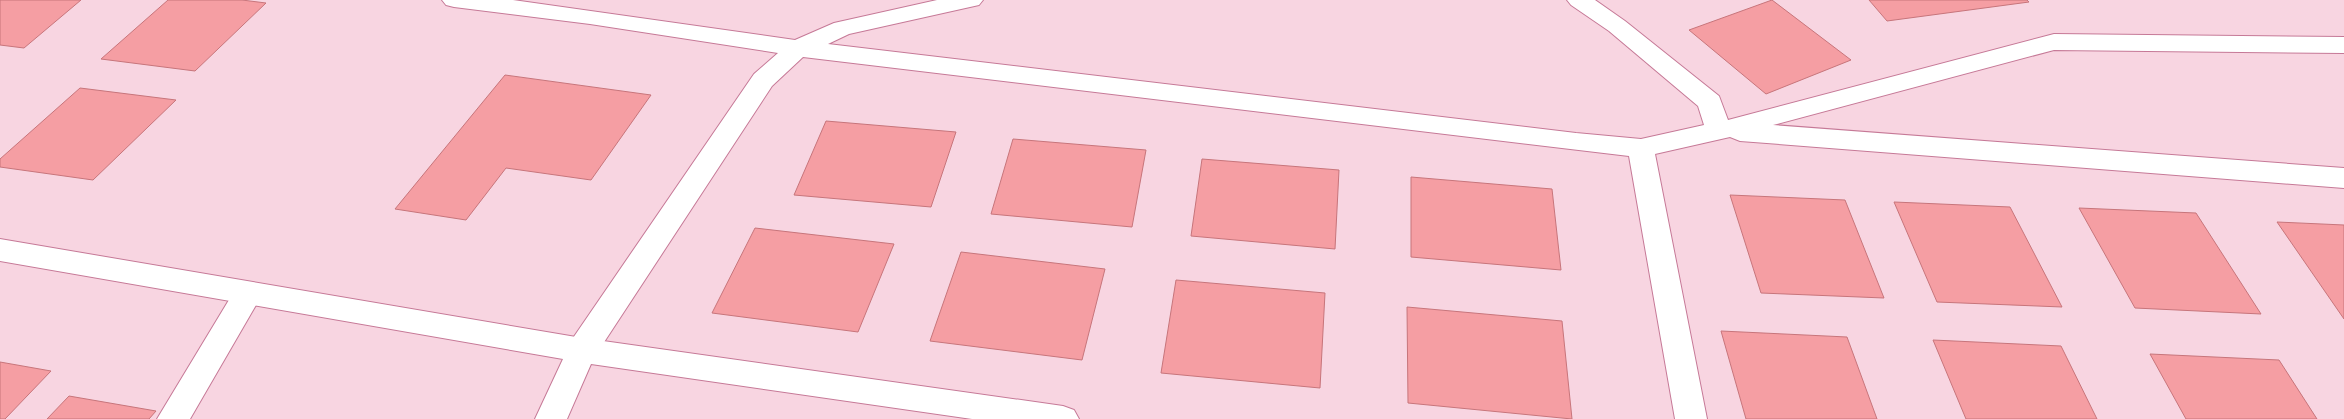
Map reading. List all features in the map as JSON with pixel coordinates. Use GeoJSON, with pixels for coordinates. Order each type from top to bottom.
{"type":"FeatureCollection","features":[{"type":"Feature","properties":{"kind":"street"},"geometry":{"type":"LineString","coordinates":[[454,0],[595,9],[798,48],[1576,142],[1641,148],[1719,131],[2054,42],[2340,50]]}},
{"type":"Feature","properties":{"kind":"street"},"geometry":{"type":"LineString","coordinates":[[551,419],[582,350],[763,80],[798,48],[842,28],[971,0]]}},
{"type":"Feature","properties":{"kind":"street"},"geometry":{"type":"LineString","coordinates":[[1579,0],[1617,26],[1710,102],[1719,131]]}},
{"type":"Feature","properties":{"kind":"street"},"geometry":{"type":"LineString","coordinates":[[1719,131],[2344,178]]}},
{"type":"Feature","properties":{"kind":"street"},"geometry":{"type":"LineString","coordinates":[[1641,148],[1691,419]]}},
{"type":"Feature","properties":{"kind":"street"},"geometry":{"type":"LineString","coordinates":[[0,250],[582,350],[1063,419]]}},
{"type":"Feature","properties":{"kind":"street"},"geometry":{"type":"LineString","coordinates":[[173,419],[248,293]]}},
{"type":"Feature","properties":{"kind":"building"},"geometry":{"type":"Polygon","coordinates":[[[0,0],[81,0],[24,48],[0,45],[0,0]]]}},
{"type":"Feature","properties":{"kind":"building"},"geometry":{"type":"Polygon","coordinates":[[[168,0],[242,0],[266,3],[195,71],[101,59],[168,0]]]}},
{"type":"Feature","properties":{"kind":"building"},"geometry":{"type":"Polygon","coordinates":[[[1772,0],[1851,60],[1766,94],[1689,30],[1772,0]]]}},
{"type":"Feature","properties":{"kind":"building"},"geometry":{"type":"Polygon","coordinates":[[[1869,0],[2027,0],[2029,2],[1887,21],[1869,0]]]}},
{"type":"Feature","properties":{"kind":"building"},"geometry":{"type":"Polygon","coordinates":[[[505,75],[651,95],[591,180],[506,168],[466,220],[395,209],[505,75]]]}},
{"type":"Feature","properties":{"kind":"building"},"geometry":{"type":"Polygon","coordinates":[[[80,88],[176,100],[93,180],[0,167],[0,159],[80,88]]]}},
{"type":"Feature","properties":{"kind":"building"},"geometry":{"type":"Polygon","coordinates":[[[826,121],[956,132],[931,207],[794,195],[826,121]]]}},
{"type":"Feature","properties":{"kind":"building"},"geometry":{"type":"Polygon","coordinates":[[[1013,139],[1146,150],[1132,227],[991,214],[1013,139]]]}},
{"type":"Feature","properties":{"kind":"building"},"geometry":{"type":"Polygon","coordinates":[[[1202,159],[1339,170],[1335,249],[1191,236],[1202,159]]]}},
{"type":"Feature","properties":{"kind":"building"},"geometry":{"type":"Polygon","coordinates":[[[1411,177],[1552,189],[1561,270],[1411,257],[1411,177]]]}},
{"type":"Feature","properties":{"kind":"building"},"geometry":{"type":"Polygon","coordinates":[[[1730,195],[1845,200],[1884,298],[1761,293],[1730,195]]]}},
{"type":"Feature","properties":{"kind":"building"},"geometry":{"type":"Polygon","coordinates":[[[1894,202],[2010,207],[2062,307],[1937,302],[1894,202]]]}},
{"type":"Feature","properties":{"kind":"building"},"geometry":{"type":"Polygon","coordinates":[[[2079,208],[2196,213],[2261,314],[2135,308],[2079,208]]]}},
{"type":"Feature","properties":{"kind":"building"},"geometry":{"type":"Polygon","coordinates":[[[2277,222],[2344,225],[2344,319],[2277,222]]]}},
{"type":"Feature","properties":{"kind":"building"},"geometry":{"type":"Polygon","coordinates":[[[755,228],[894,244],[858,332],[712,313],[755,228]]]}},
{"type":"Feature","properties":{"kind":"building"},"geometry":{"type":"Polygon","coordinates":[[[961,252],[1105,269],[1082,360],[930,341],[961,252]]]}},
{"type":"Feature","properties":{"kind":"building"},"geometry":{"type":"Polygon","coordinates":[[[1176,280],[1325,293],[1320,388],[1161,373],[1176,280]]]}},
{"type":"Feature","properties":{"kind":"building"},"geometry":{"type":"Polygon","coordinates":[[[1407,307],[1562,321],[1572,419],[1408,403],[1407,307]]]}},
{"type":"Feature","properties":{"kind":"building"},"geometry":{"type":"Polygon","coordinates":[[[1721,331],[1847,337],[1877,419],[1746,419],[1721,331]]]}},
{"type":"Feature","properties":{"kind":"building"},"geometry":{"type":"Polygon","coordinates":[[[1933,340],[2061,346],[2097,419],[1966,419],[1933,340]]]}},
{"type":"Feature","properties":{"kind":"building"},"geometry":{"type":"Polygon","coordinates":[[[2150,354],[2279,360],[2317,419],[2186,419],[2150,354]]]}},
{"type":"Feature","properties":{"kind":"building"},"geometry":{"type":"Polygon","coordinates":[[[0,362],[51,371],[5,419],[0,419],[0,362]]]}},
{"type":"Feature","properties":{"kind":"building"},"geometry":{"type":"Polygon","coordinates":[[[69,396],[156,411],[149,419],[47,419],[69,396]]]}}]}
